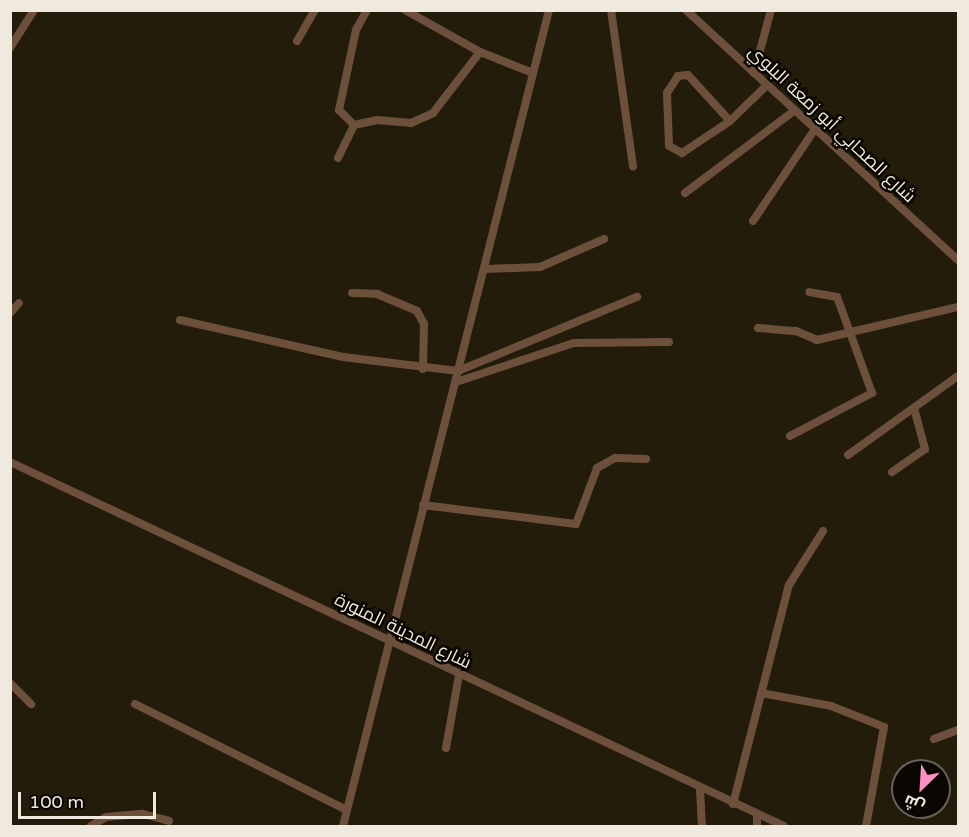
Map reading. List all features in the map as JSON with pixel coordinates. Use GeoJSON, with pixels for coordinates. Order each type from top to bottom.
{"type":"FeatureCollection","features":[{"type":"Feature","properties":{"kind":"street"},"geometry":{"type":"LineString","coordinates":[[10,48],[34,10]]}},
{"type":"Feature","properties":{"kind":"street"},"geometry":{"type":"LineString","coordinates":[[297,41],[315,10]]}},
{"type":"Feature","properties":{"kind":"street"},"geometry":{"type":"LineString","coordinates":[[354,125],[339,110],[356,30],[367,10]]}},
{"type":"Feature","properties":{"kind":"street"},"geometry":{"type":"LineString","coordinates":[[405,10],[480,52],[532,73]]}},
{"type":"Feature","properties":{"kind":"street"},"geometry":{"type":"LineString","coordinates":[[343,826],[423,505],[486,269],[549,10]]}},
{"type":"Feature","properties":{"kind":"street"},"geometry":{"type":"LineString","coordinates":[[611,10],[633,166]]}},
{"type":"Feature","properties":{"kind":"street","name":"شارع الصحابي أبو زمعة البلوي"},"geometry":{"type":"LineString","coordinates":[[686,10],[766,86],[958,260]]}},
{"type":"Feature","properties":{"kind":"street"},"geometry":{"type":"LineString","coordinates":[[754,73],[771,10]]}},
{"type":"Feature","properties":{"kind":"street"},"geometry":{"type":"LineString","coordinates":[[354,125],[377,120],[411,123],[433,113],[480,52]]}},
{"type":"Feature","properties":{"kind":"street"},"geometry":{"type":"LineString","coordinates":[[730,121],[688,75],[678,76],[667,93],[669,146],[675,152],[682,153],[730,121],[766,86]]}},
{"type":"Feature","properties":{"kind":"street"},"geometry":{"type":"LineString","coordinates":[[685,193],[794,111]]}},
{"type":"Feature","properties":{"kind":"street"},"geometry":{"type":"LineString","coordinates":[[338,158],[354,125]]}},
{"type":"Feature","properties":{"kind":"street"},"geometry":{"type":"LineString","coordinates":[[753,220],[815,129]]}},
{"type":"Feature","properties":{"kind":"street"},"geometry":{"type":"LineString","coordinates":[[486,269],[540,267],[604,240]]}},
{"type":"Feature","properties":{"kind":"street"},"geometry":{"type":"LineString","coordinates":[[790,436],[872,393],[854,333],[837,297],[809,292]]}},
{"type":"Feature","properties":{"kind":"street"},"geometry":{"type":"LineString","coordinates":[[352,293],[377,294],[417,311],[424,324],[423,369]]}},
{"type":"Feature","properties":{"kind":"street"},"geometry":{"type":"LineString","coordinates":[[180,320],[343,357],[423,369],[458,370],[637,297]]}},
{"type":"Feature","properties":{"kind":"street"},"geometry":{"type":"LineString","coordinates":[[10,313],[19,303]]}},
{"type":"Feature","properties":{"kind":"street"},"geometry":{"type":"LineString","coordinates":[[758,328],[796,331],[817,340],[958,307]]}},
{"type":"Feature","properties":{"kind":"street"},"geometry":{"type":"LineString","coordinates":[[456,382],[574,343],[669,342]]}},
{"type":"Feature","properties":{"kind":"street"},"geometry":{"type":"LineString","coordinates":[[848,455],[958,376]]}},
{"type":"Feature","properties":{"kind":"street"},"geometry":{"type":"LineString","coordinates":[[892,472],[925,449],[914,408]]}},
{"type":"Feature","properties":{"kind":"street"},"geometry":{"type":"LineString","coordinates":[[423,505],[576,524],[597,468],[615,458],[646,459]]}},
{"type":"Feature","properties":{"kind":"street","name":"شارع المدينة المنورة"},"geometry":{"type":"LineString","coordinates":[[10,462],[700,789],[784,826]]}},
{"type":"Feature","properties":{"kind":"street"},"geometry":{"type":"LineString","coordinates":[[733,804],[789,585],[823,531]]}},
{"type":"Feature","properties":{"kind":"street"},"geometry":{"type":"LineString","coordinates":[[446,747],[459,675]]}},
{"type":"Feature","properties":{"kind":"street"},"geometry":{"type":"LineString","coordinates":[[10,683],[31,704]]}},
{"type":"Feature","properties":{"kind":"street"},"geometry":{"type":"LineString","coordinates":[[761,693],[831,706],[884,727],[866,826]]}},
{"type":"Feature","properties":{"kind":"street"},"geometry":{"type":"LineString","coordinates":[[135,704],[347,810]]}},
{"type":"Feature","properties":{"kind":"street"},"geometry":{"type":"LineString","coordinates":[[934,739],[958,730]]}},
{"type":"Feature","properties":{"kind":"street"},"geometry":{"type":"LineString","coordinates":[[700,789],[702,826]]}},
{"type":"Feature","properties":{"kind":"street"},"geometry":{"type":"LineString","coordinates":[[757,815],[757,826]]}},
{"type":"Feature","properties":{"kind":"street"},"geometry":{"type":"LineString","coordinates":[[91,826],[105,817],[124,816],[169,821]]}}]}
